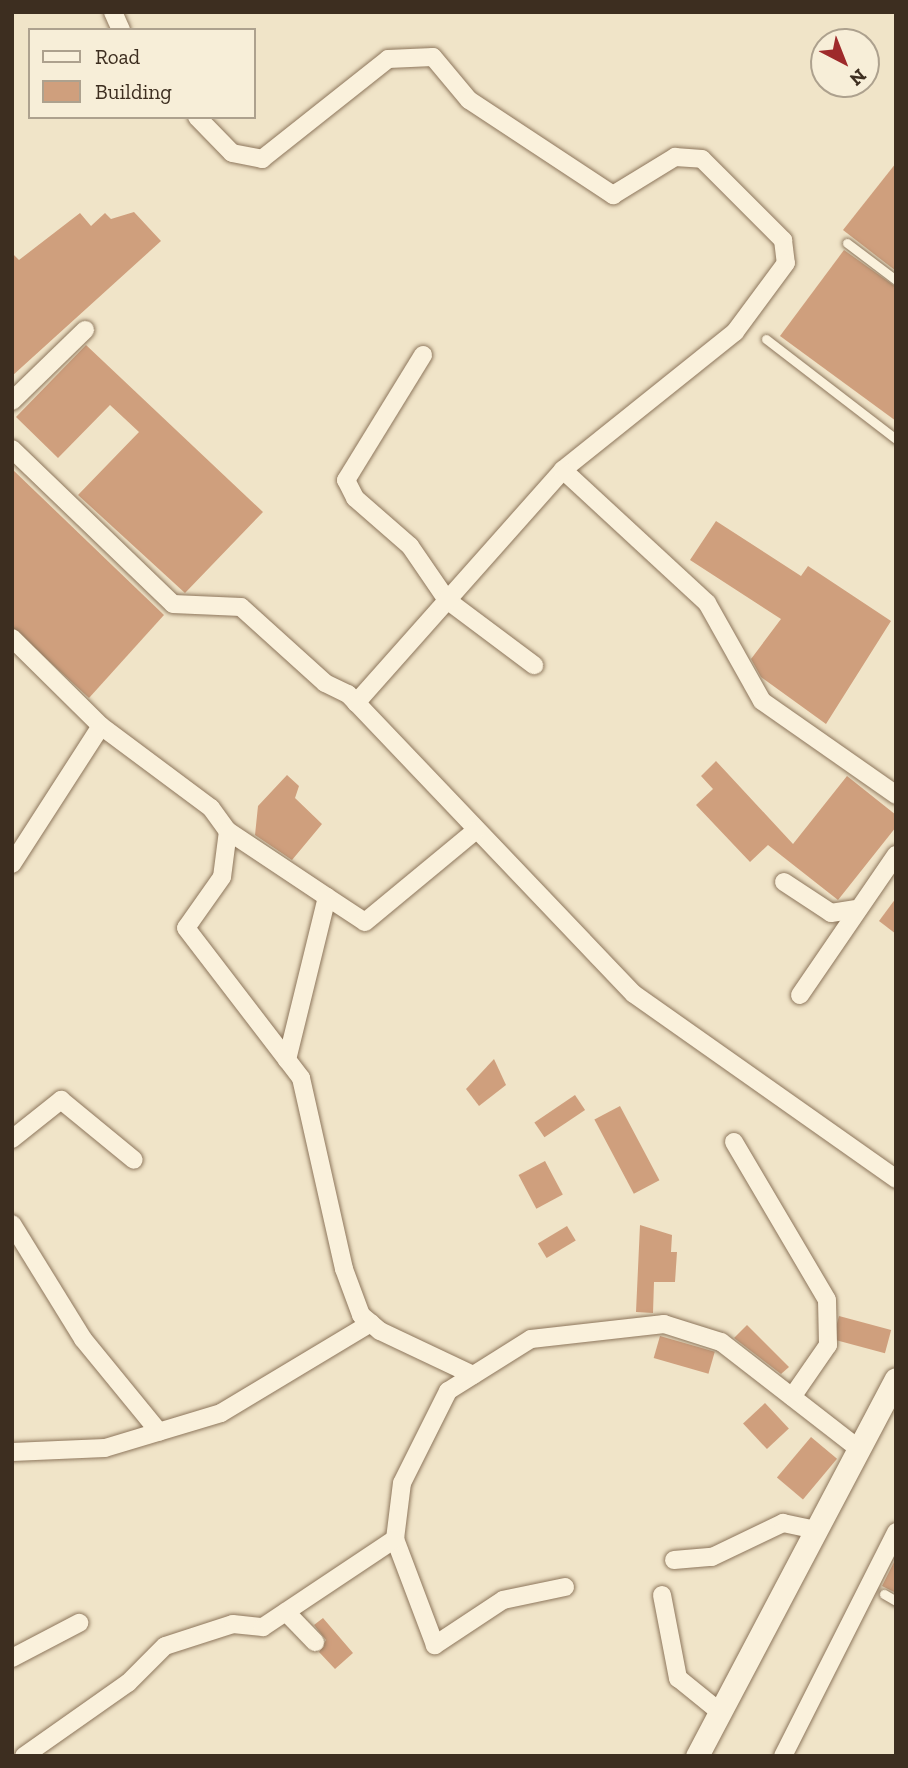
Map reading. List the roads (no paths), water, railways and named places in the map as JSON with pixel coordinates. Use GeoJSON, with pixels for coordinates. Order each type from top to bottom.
{"type":"FeatureCollection","features":[{"type":"Feature","properties":{"kind":"street"},"geometry":{"type":"LineString","coordinates":[[113,12],[120,28]]}},
{"type":"Feature","properties":{"kind":"street"},"geometry":{"type":"LineString","coordinates":[[199,119],[232,153],[262,159],[388,59],[433,57],[470,100],[613,195],[675,157],[702,159],[783,240],[786,263],[736,332],[563,470],[356,703]]}},
{"type":"Feature","properties":{"kind":"street"},"geometry":{"type":"LineString","coordinates":[[12,401],[85,330]]}},
{"type":"Feature","properties":{"kind":"street"},"geometry":{"type":"LineString","coordinates":[[423,355],[346,480],[355,498],[410,546],[447,600],[534,665]]}},
{"type":"Feature","properties":{"kind":"street"},"geometry":{"type":"LineString","coordinates":[[12,449],[173,604],[241,607],[356,703],[475,831],[634,994],[896,1179]]}},
{"type":"Feature","properties":{"kind":"street"},"geometry":{"type":"LineString","coordinates":[[563,470],[707,603],[762,701],[896,795]]}},
{"type":"Feature","properties":{"kind":"street"},"geometry":{"type":"LineString","coordinates":[[12,638],[101,726],[211,807],[228,831],[365,922],[475,831]]}},
{"type":"Feature","properties":{"kind":"street"},"geometry":{"type":"LineString","coordinates":[[12,864],[101,726]]}},
{"type":"Feature","properties":{"kind":"street"},"geometry":{"type":"LineString","coordinates":[[228,831],[222,877],[186,928],[302,1078],[344,1269],[371,1323],[473,1375]]}},
{"type":"Feature","properties":{"kind":"street"},"geometry":{"type":"LineString","coordinates":[[800,995],[855,909],[896,855]]}},
{"type":"Feature","properties":{"kind":"street"},"geometry":{"type":"LineString","coordinates":[[783,882],[831,913],[855,909]]}},
{"type":"Feature","properties":{"kind":"street"},"geometry":{"type":"LineString","coordinates":[[287,1060],[327,897]]}},
{"type":"Feature","properties":{"kind":"street"},"geometry":{"type":"LineString","coordinates":[[12,1139],[61,1100],[134,1160]]}},
{"type":"Feature","properties":{"kind":"street"},"geometry":{"type":"LineString","coordinates":[[734,1142],[827,1300],[828,1345],[792,1397]]}},
{"type":"Feature","properties":{"kind":"street"},"geometry":{"type":"LineString","coordinates":[[12,1224],[83,1339],[159,1432]]}},
{"type":"Feature","properties":{"kind":"street"},"geometry":{"type":"LineString","coordinates":[[12,1452],[105,1448],[221,1413],[371,1323]]}},
{"type":"Feature","properties":{"kind":"street"},"geometry":{"type":"LineString","coordinates":[[565,1587],[503,1600],[435,1644],[395,1539],[402,1483],[448,1391],[531,1339],[664,1324],[721,1342],[860,1450]]}},
{"type":"Feature","properties":{"kind":"street"},"geometry":{"type":"LineString","coordinates":[[697,1756],[896,1379]]}},
{"type":"Feature","properties":{"kind":"street"},"geometry":{"type":"LineString","coordinates":[[674,1560],[712,1557],[783,1523],[817,1530]]}},
{"type":"Feature","properties":{"kind":"street"},"geometry":{"type":"LineString","coordinates":[[783,1756],[896,1532]]}},
{"type":"Feature","properties":{"kind":"street"},"geometry":{"type":"LineString","coordinates":[[24,1756],[128,1683],[165,1646],[233,1624],[263,1627],[395,1539]]}},
{"type":"Feature","properties":{"kind":"street"},"geometry":{"type":"LineString","coordinates":[[662,1595],[678,1678],[720,1712]]}},
{"type":"Feature","properties":{"kind":"street"},"geometry":{"type":"LineString","coordinates":[[286,1612],[315,1642]]}},
{"type":"Feature","properties":{"kind":"street"},"geometry":{"type":"LineString","coordinates":[[12,1658],[79,1623]]}},
{"type":"Feature","properties":{"kind":"lane"},"geometry":{"type":"LineString","coordinates":[[847,243],[896,280]]}},
{"type":"Feature","properties":{"kind":"lane"},"geometry":{"type":"LineString","coordinates":[[766,340],[896,439]]}},
{"type":"Feature","properties":{"kind":"lane"},"geometry":{"type":"LineString","coordinates":[[884,1594],[896,1601]]}}]}
